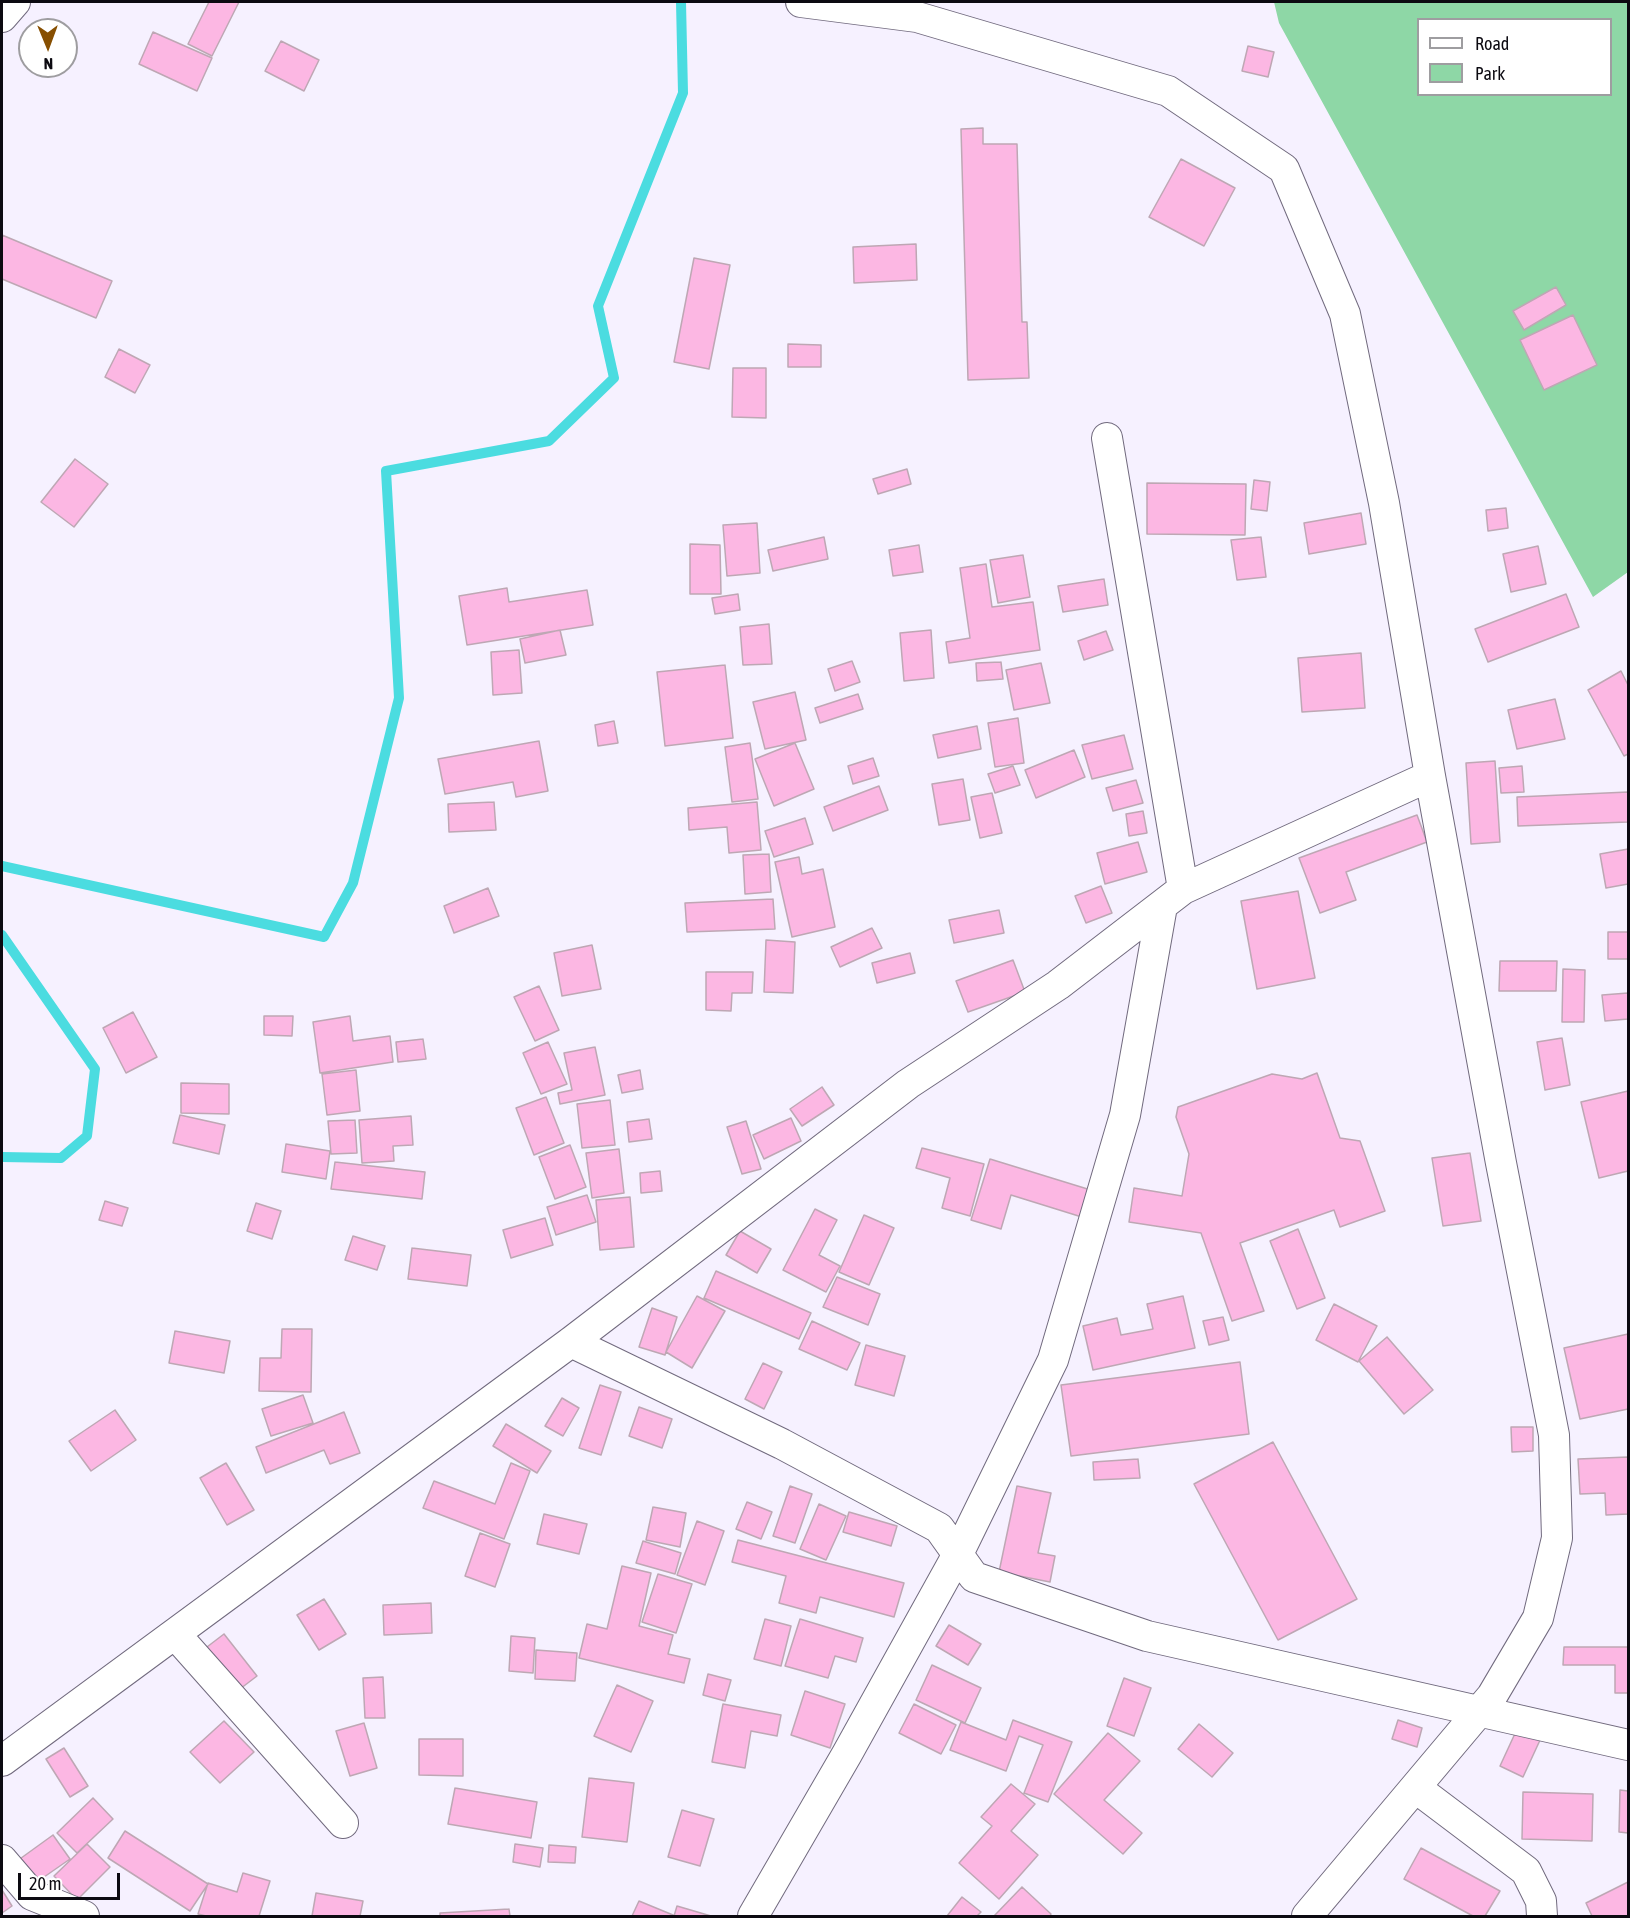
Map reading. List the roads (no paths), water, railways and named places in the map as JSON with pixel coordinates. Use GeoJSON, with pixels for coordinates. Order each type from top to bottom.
{"type":"FeatureCollection","features":[{"type":"Feature","properties":{"kind":"street"},"geometry":{"type":"LineString","coordinates":[[2,17],[15,2]]}},
{"type":"Feature","properties":{"kind":"street"},"geometry":{"type":"LineString","coordinates":[[801,2],[917,17],[1168,91],[1284,169],[1345,314],[1384,503],[1430,777],[1554,1435],[1557,1538],[1538,1618],[1492,1696],[1307,1917]]}},
{"type":"Feature","properties":{"kind":"street"},"geometry":{"type":"LineString","coordinates":[[754,1916],[958,1554],[1053,1360],[1125,1115],[1172,897],[1107,438]]}},
{"type":"Feature","properties":{"kind":"street"},"geometry":{"type":"LineString","coordinates":[[2,1761],[571,1341],[908,1084],[1058,985],[1172,897],[1430,777]]}},
{"type":"Feature","properties":{"kind":"street"},"geometry":{"type":"LineString","coordinates":[[571,1341],[782,1444],[939,1528],[974,1576],[1147,1636],[1629,1745]]}},
{"type":"Feature","properties":{"kind":"street"},"geometry":{"type":"LineString","coordinates":[[175,1634],[344,1823]]}},
{"type":"Feature","properties":{"kind":"street"},"geometry":{"type":"LineString","coordinates":[[1416,1788],[1526,1871],[1541,1901],[1542,1917]]}},
{"type":"Feature","properties":{"kind":"street"},"geometry":{"type":"LineString","coordinates":[[2,1860],[32,1895],[84,1917]]}},
{"type":"Feature","properties":{"kind":"waterway"},"geometry":{"type":"LineString","coordinates":[[2,866],[324,937],[353,883],[399,698],[386,471],[549,441],[614,378],[598,306],[683,93],[681,2]]}},
{"type":"Feature","properties":{"kind":"waterway"},"geometry":{"type":"LineString","coordinates":[[2,935],[95,1069],[87,1136],[61,1158],[2,1157]]}}]}
